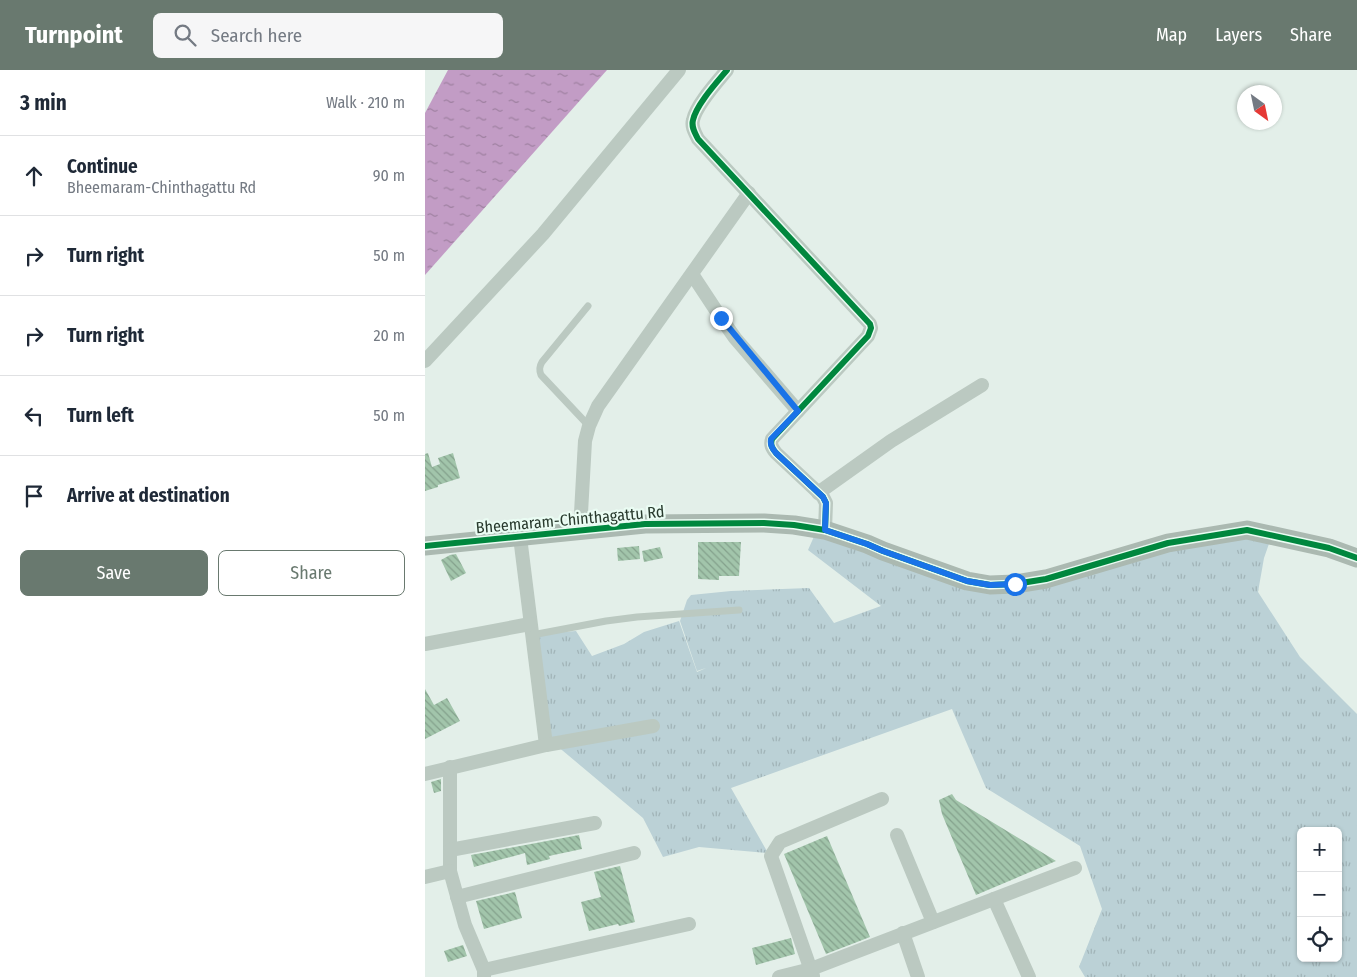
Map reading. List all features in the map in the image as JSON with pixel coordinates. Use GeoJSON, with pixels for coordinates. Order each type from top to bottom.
{"type":"FeatureCollection","features":[{"type":"Feature","properties":{"kind":"street"},"geometry":{"type":"LineString","coordinates":[[425,361],[543,234],[679,70]]}},
{"type":"Feature","properties":{"kind":"street"},"geometry":{"type":"LineString","coordinates":[[727,70],[699,107],[693,120],[693,128],[698,139],[870,324],[871,328],[868,336],[771,439],[770,443],[776,453],[823,497],[826,503],[825,530]]}},
{"type":"Feature","properties":{"kind":"street"},"geometry":{"type":"LineString","coordinates":[[580,531],[585,441],[589,426],[599,406],[749,193]]}},
{"type":"Feature","properties":{"kind":"street"},"geometry":{"type":"LineString","coordinates":[[692,274],[731,331],[798,411]]}},
{"type":"Feature","properties":{"kind":"street"},"geometry":{"type":"LineString","coordinates":[[818,492],[891,441],[982,385]]}},
{"type":"Feature","properties":{"kind":"street","name":"Bheemaram-Chinthagattu Rd"},"geometry":{"type":"LineString","coordinates":[[425,546],[645,524],[794,525],[825,530],[967,581],[990,585],[1015,584],[1046,579],[1167,543],[1247,530],[1329,548],[1357,558]]}},
{"type":"Feature","properties":{"kind":"street"},"geometry":{"type":"LineString","coordinates":[[520,537],[546,745]]}},
{"type":"Feature","properties":{"kind":"street"},"geometry":{"type":"LineString","coordinates":[[425,644],[531,629]]}},
{"type":"Feature","properties":{"kind":"street"},"geometry":{"type":"LineString","coordinates":[[425,774],[546,745],[653,726]]}},
{"type":"Feature","properties":{"kind":"street"},"geometry":{"type":"LineString","coordinates":[[450,767],[450,871],[465,926],[484,974],[689,924]]}},
{"type":"Feature","properties":{"kind":"street"},"geometry":{"type":"LineString","coordinates":[[812,973],[771,856],[780,842],[882,799]]}},
{"type":"Feature","properties":{"kind":"street"},"geometry":{"type":"LineString","coordinates":[[450,850],[595,823]]}},
{"type":"Feature","properties":{"kind":"street"},"geometry":{"type":"LineString","coordinates":[[897,834],[933,922]]}},
{"type":"Feature","properties":{"kind":"street"},"geometry":{"type":"LineString","coordinates":[[457,897],[634,853]]}},
{"type":"Feature","properties":{"kind":"street"},"geometry":{"type":"LineString","coordinates":[[779,977],[812,973],[933,922],[1075,868]]}},
{"type":"Feature","properties":{"kind":"street"},"geometry":{"type":"LineString","coordinates":[[425,878],[450,871]]}},
{"type":"Feature","properties":{"kind":"street"},"geometry":{"type":"LineString","coordinates":[[994,899],[1029,977]]}},
{"type":"Feature","properties":{"kind":"street"},"geometry":{"type":"LineString","coordinates":[[903,934],[918,977]]}},
{"type":"Feature","properties":{"kind":"lane"},"geometry":{"type":"LineString","coordinates":[[587,306],[542,362],[539,370],[541,375],[589,426]]}},
{"type":"Feature","properties":{"kind":"lane"},"geometry":{"type":"LineString","coordinates":[[531,629],[637,617],[739,610]]}},
{"type":"Feature","properties":{"kind":"green space"},"geometry":{"type":"Polygon","coordinates":[[[816,532],[985,590],[1245,533],[1271,538],[1264,558],[1258,592],[1300,657],[1357,714],[1357,977],[1085,977],[1079,967],[1102,909],[1080,846],[986,788],[952,709],[731,788],[768,853],[699,847],[663,857],[643,818],[550,740],[537,634],[576,631],[592,656],[624,644],[644,632],[679,621],[697,672],[706,668],[697,671],[680,621],[687,600],[691,595],[731,591],[809,588],[834,623],[881,606],[808,550],[816,532]]]}},
{"type":"Feature","properties":{"kind":"water"},"geometry":{"type":"Polygon","coordinates":[[[448,70],[607,70],[425,275],[425,113],[448,70]]]}},
{"type":"Feature","properties":{"kind":"building"},"geometry":{"type":"Polygon","coordinates":[[[428,453],[432,467],[440,464],[438,458],[453,453],[460,478],[425,491],[425,454],[428,453]]]}},
{"type":"Feature","properties":{"kind":"building"},"geometry":{"type":"Polygon","coordinates":[[[698,542],[741,542],[739,576],[719,576],[719,580],[698,579],[698,542]]]}},
{"type":"Feature","properties":{"kind":"building"},"geometry":{"type":"Polygon","coordinates":[[[639,546],[640,559],[618,561],[617,548],[639,546]]]}},
{"type":"Feature","properties":{"kind":"building"},"geometry":{"type":"Polygon","coordinates":[[[660,547],[663,558],[644,562],[642,551],[660,547]]]}},
{"type":"Feature","properties":{"kind":"building"},"geometry":{"type":"Polygon","coordinates":[[[456,554],[466,573],[451,581],[441,560],[456,554]]]}},
{"type":"Feature","properties":{"kind":"building"},"geometry":{"type":"Polygon","coordinates":[[[425,689],[434,705],[447,698],[460,721],[425,739],[425,689]]]}},
{"type":"Feature","properties":{"kind":"building"},"geometry":{"type":"Polygon","coordinates":[[[441,779],[441,791],[434,793],[431,782],[441,779]]]}},
{"type":"Feature","properties":{"kind":"building"},"geometry":{"type":"Polygon","coordinates":[[[952,794],[956,800],[1056,861],[976,895],[942,814],[939,800],[952,794]]]}},
{"type":"Feature","properties":{"kind":"building"},"geometry":{"type":"Polygon","coordinates":[[[579,835],[582,849],[549,856],[550,859],[527,865],[525,853],[474,867],[471,855],[579,835]]]}},
{"type":"Feature","properties":{"kind":"building"},"geometry":{"type":"Polygon","coordinates":[[[827,836],[870,937],[826,954],[784,854],[827,836]]]}},
{"type":"Feature","properties":{"kind":"building"},"geometry":{"type":"Polygon","coordinates":[[[620,866],[635,922],[589,931],[581,902],[601,897],[594,872],[620,866]]]}},
{"type":"Feature","properties":{"kind":"building"},"geometry":{"type":"Polygon","coordinates":[[[515,892],[522,918],[484,929],[476,901],[515,892]]]}},
{"type":"Feature","properties":{"kind":"building"},"geometry":{"type":"Polygon","coordinates":[[[791,938],[795,954],[756,965],[752,948],[791,938]]]}},
{"type":"Feature","properties":{"kind":"building"},"geometry":{"type":"Polygon","coordinates":[[[463,945],[467,956],[448,962],[444,951],[463,945]]]}},
{"type":"Feature","properties":{"kind":"cycle path"},"geometry":{"type":"LineString","coordinates":[[727,70],[707,94],[695,114],[693,125],[698,139],[870,324],[871,328],[868,336],[771,441],[776,453],[823,497],[826,503],[825,530]]}},
{"type":"Feature","properties":{"kind":"cycle path"},"geometry":{"type":"LineString","coordinates":[[425,546],[645,524],[764,523],[794,525],[825,530],[967,581],[990,585],[1015,584],[1046,579],[1168,543],[1247,530],[1329,548],[1357,558]]}},
{"type":"Feature","properties":{"kind":"route"},"geometry":{"type":"LineString","coordinates":[[721,318],[735,338],[798,411],[771,439],[770,443],[776,453],[823,497],[826,503],[825,530],[967,581],[990,585],[1015,584]]}}]}
